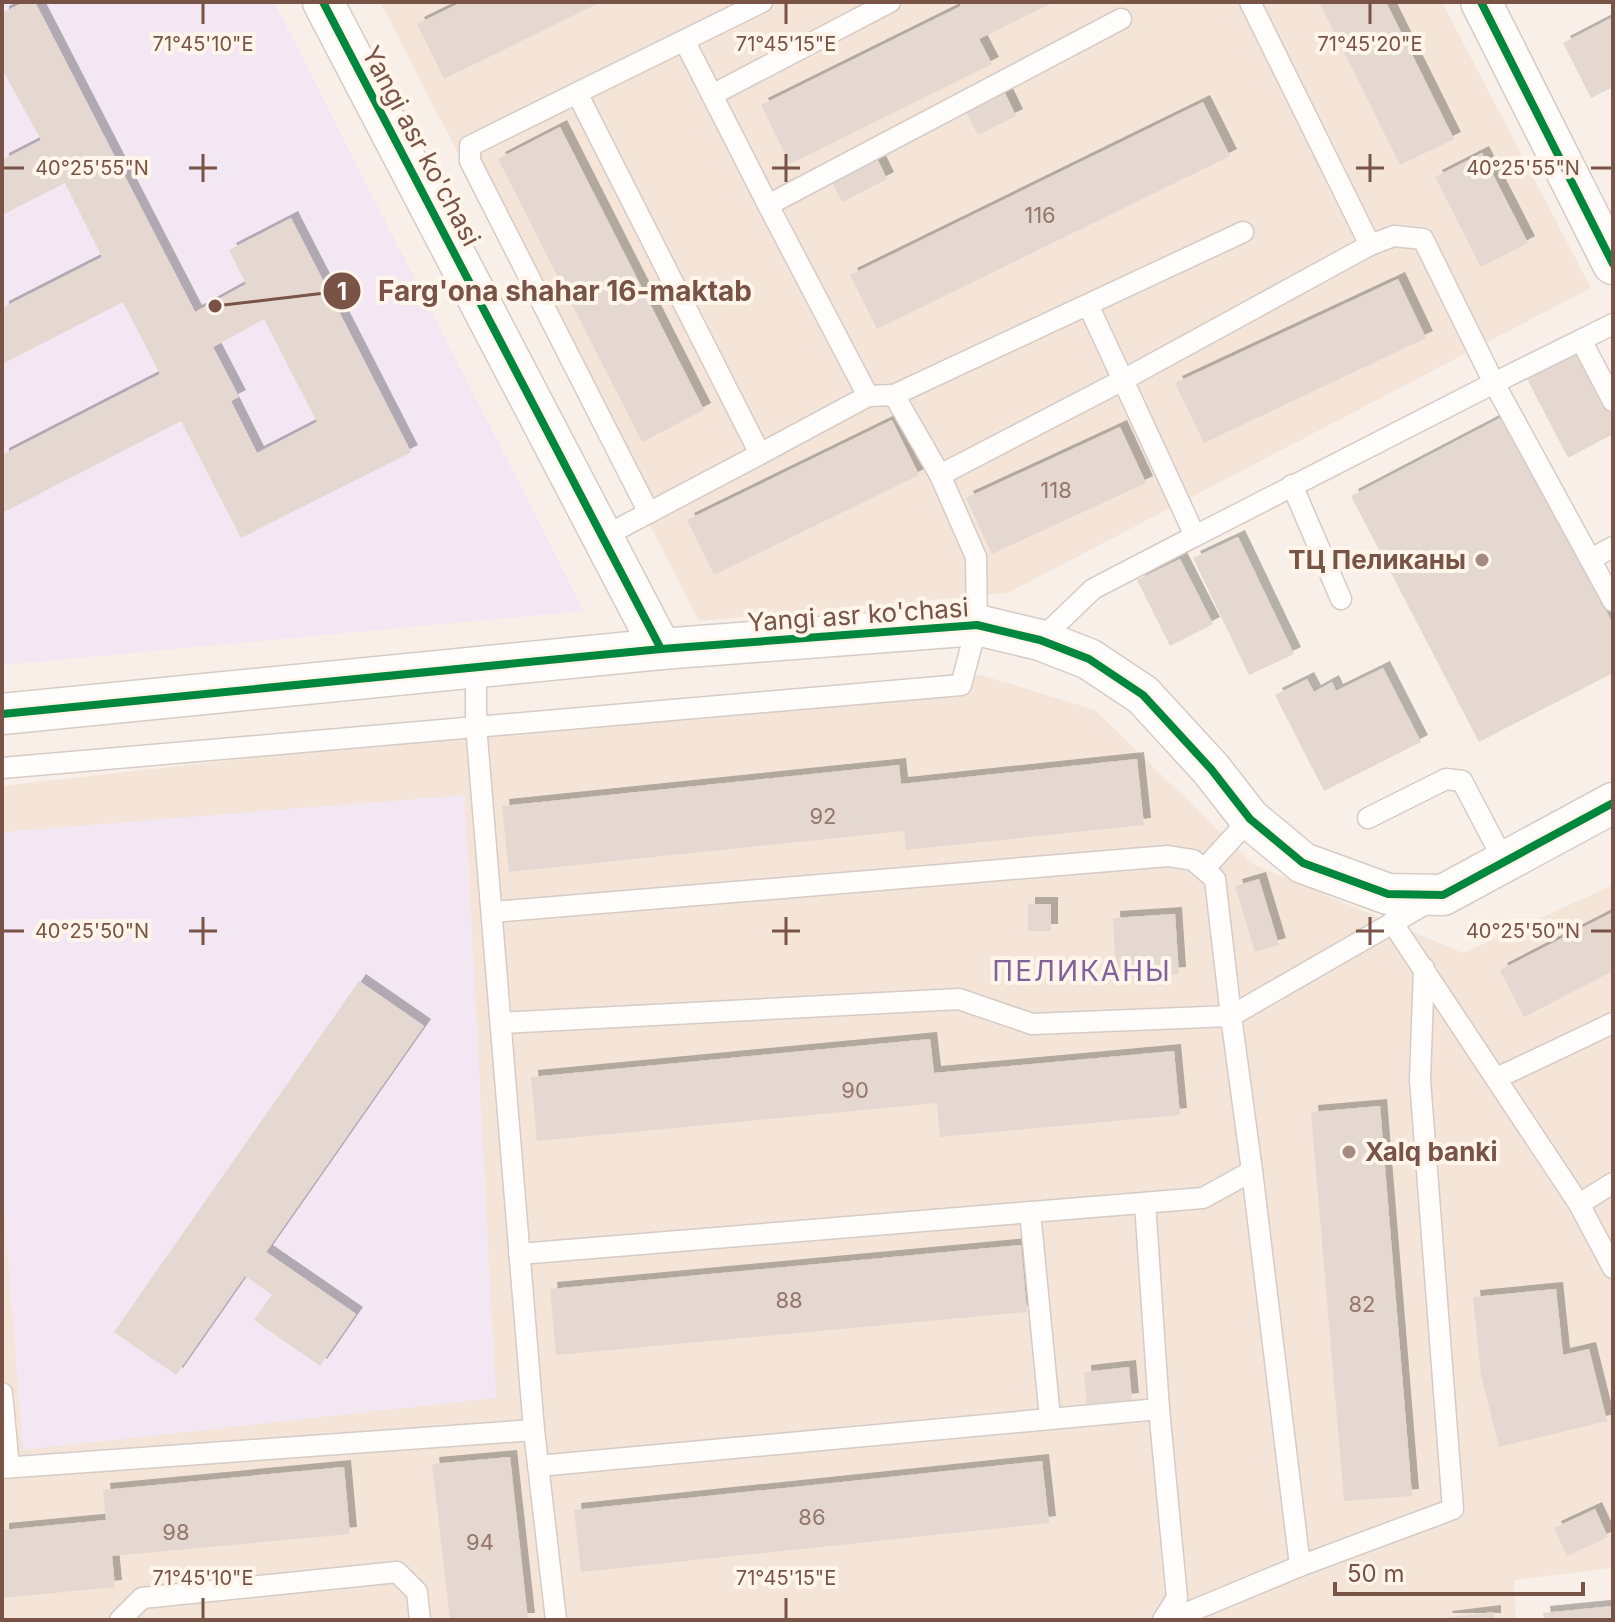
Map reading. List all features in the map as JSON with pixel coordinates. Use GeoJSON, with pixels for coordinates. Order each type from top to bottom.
{"type":"FeatureCollection","features":[{"type":"Feature","properties":{"kind":"street","name":"Yangi asr ko'chasi"},"geometry":{"type":"LineString","coordinates":[[323,2],[661,649]]}},
{"type":"Feature","properties":{"kind":"street"},"geometry":{"type":"LineString","coordinates":[[1481,2],[1613,264]]}},
{"type":"Feature","properties":{"kind":"street","name":"Yangi asr ko'chasi"},"geometry":{"type":"LineString","coordinates":[[2,714],[661,649],[977,625],[1040,640],[1089,659],[1143,695],[1211,769],[1250,819],[1303,863],[1388,894],[1443,895]]}},
{"type":"Feature","properties":{"kind":"street"},"geometry":{"type":"LineString","coordinates":[[1443,895],[1613,803]]}},
{"type":"Feature","properties":{"kind":"lane"},"geometry":{"type":"LineString","coordinates":[[649,513],[470,161],[470,146],[762,2]]}},
{"type":"Feature","properties":{"kind":"lane"},"geometry":{"type":"LineString","coordinates":[[712,95],[890,2]]}},
{"type":"Feature","properties":{"kind":"lane"},"geometry":{"type":"LineString","coordinates":[[1250,2],[1370,245]]}},
{"type":"Feature","properties":{"kind":"lane"},"geometry":{"type":"LineString","coordinates":[[768,205],[1121,19]]}},
{"type":"Feature","properties":{"kind":"lane"},"geometry":{"type":"LineString","coordinates":[[685,42],[868,396]]}},
{"type":"Feature","properties":{"kind":"lane"},"geometry":{"type":"LineString","coordinates":[[577,93],[760,454]]}},
{"type":"Feature","properties":{"kind":"lane"},"geometry":{"type":"LineString","coordinates":[[603,537],[868,396],[894,395],[1089,307],[1243,232]]}},
{"type":"Feature","properties":{"kind":"lane"},"geometry":{"type":"LineString","coordinates":[[940,475],[1123,380],[1370,245],[1394,236],[1423,239],[1494,383],[1613,601]]}},
{"type":"Feature","properties":{"kind":"lane"},"geometry":{"type":"LineString","coordinates":[[1089,307],[1195,536]]}},
{"type":"Feature","properties":{"kind":"lane"},"geometry":{"type":"LineString","coordinates":[[1040,640],[1093,589],[1613,324]]}},
{"type":"Feature","properties":{"kind":"lane"},"geometry":{"type":"LineString","coordinates":[[1581,340],[1613,401]]}},
{"type":"Feature","properties":{"kind":"lane"},"geometry":{"type":"LineString","coordinates":[[2,768],[961,685],[977,625],[976,557],[940,475],[894,395]]}},
{"type":"Feature","properties":{"kind":"lane"},"geometry":{"type":"LineString","coordinates":[[1292,485],[1341,599]]}},
{"type":"Feature","properties":{"kind":"lane"},"geometry":{"type":"LineString","coordinates":[[1591,559],[1613,547]]}},
{"type":"Feature","properties":{"kind":"lane"},"geometry":{"type":"LineString","coordinates":[[476,668],[476,725],[519,1254],[534,1430],[556,1620]]}},
{"type":"Feature","properties":{"kind":"lane"},"geometry":{"type":"LineString","coordinates":[[1368,818],[1446,779],[1462,781],[1504,861]]}},
{"type":"Feature","properties":{"kind":"lane"},"geometry":{"type":"LineString","coordinates":[[1205,868],[1250,819]]}},
{"type":"Feature","properties":{"kind":"lane"},"geometry":{"type":"LineString","coordinates":[[493,912],[1168,856],[1193,860],[1205,868],[1215,879],[1300,1566]]}},
{"type":"Feature","properties":{"kind":"lane"},"geometry":{"type":"LineString","coordinates":[[501,1023],[959,999],[1032,1024],[1231,1016],[1443,895]]}},
{"type":"Feature","properties":{"kind":"lane"},"geometry":{"type":"LineString","coordinates":[[1392,922],[1579,1204],[1613,1268]]}},
{"type":"Feature","properties":{"kind":"lane"},"geometry":{"type":"LineString","coordinates":[[1170,1620],[1300,1566],[1453,1509],[1420,1080],[1424,968]]}},
{"type":"Feature","properties":{"kind":"lane"},"geometry":{"type":"LineString","coordinates":[[1497,1078],[1613,1023]]}},
{"type":"Feature","properties":{"kind":"lane"},"geometry":{"type":"LineString","coordinates":[[519,1254],[1203,1198],[1252,1171]]}},
{"type":"Feature","properties":{"kind":"lane"},"geometry":{"type":"LineString","coordinates":[[1579,1204],[1613,1183]]}},
{"type":"Feature","properties":{"kind":"lane"},"geometry":{"type":"LineString","coordinates":[[1145,1203],[1159,1409],[1177,1598],[1163,1620]]}},
{"type":"Feature","properties":{"kind":"lane"},"geometry":{"type":"LineString","coordinates":[[1030,1212],[1050,1418]]}},
{"type":"Feature","properties":{"kind":"lane"},"geometry":{"type":"LineString","coordinates":[[2,1393],[6,1468],[534,1430]]}},
{"type":"Feature","properties":{"kind":"lane"},"geometry":{"type":"LineString","coordinates":[[538,1466],[1159,1409]]}},
{"type":"Feature","properties":{"kind":"lane"},"geometry":{"type":"LineString","coordinates":[[120,1620],[142,1598],[397,1572],[417,1592],[420,1620]]}},
{"type":"Feature","properties":{"kind":"shaded area"},"geometry":{"type":"Polygon","coordinates":[[[2,2],[274,2],[584,611],[2,665],[2,2]]]}},
{"type":"Feature","properties":{"kind":"shaded area"},"geometry":{"type":"Polygon","coordinates":[[[380,2],[1442,2],[1591,288],[1008,593],[699,621],[380,2]]]}},
{"type":"Feature","properties":{"kind":"shaded area"},"geometry":{"type":"Polygon","coordinates":[[[981,675],[1095,710],[1253,864],[1463,953],[1613,885],[1613,1568],[1514,1580],[1516,1620],[2,1620],[2,786],[981,675]]]}},
{"type":"Feature","properties":{"kind":"shaded area"},"geometry":{"type":"Polygon","coordinates":[[[465,795],[496,1398],[23,1450],[2,1182],[2,832],[465,795]]]}},
{"type":"Feature","properties":{"kind":"building"},"geometry":{"type":"Polygon","coordinates":[[[24,2],[35,2],[195,312],[246,284],[229,250],[291,218],[411,452],[241,538],[181,421],[2,513],[2,455],[160,374],[123,302],[2,364],[2,308],[102,257],[65,183],[2,215],[2,160],[41,140],[2,69],[2,13],[24,2]],[[264,319],[213,347],[239,397],[231,401],[257,453],[317,422],[264,319]]]}},
{"type":"Feature","properties":{"kind":"building"},"geometry":{"type":"Polygon","coordinates":[[[462,2],[601,2],[444,79],[417,24],[462,2]]]}},
{"type":"Feature","properties":{"kind":"building"},"geometry":{"type":"Polygon","coordinates":[[[959,2],[1054,2],[979,39],[992,64],[790,164],[761,105],[961,6],[959,2]]]}},
{"type":"Feature","properties":{"kind":"building"},"geometry":{"type":"Polygon","coordinates":[[[1319,2],[1386,2],[1454,139],[1400,165],[1319,2]]]}},
{"type":"Feature","properties":{"kind":"building"},"geometry":{"type":"Polygon","coordinates":[[[1613,17],[1613,87],[1591,98],[1563,43],[1613,17]]]}},
{"type":"Feature","properties":{"kind":"building"},"geometry":{"type":"Polygon","coordinates":[[[1005,93],[1016,116],[978,135],[966,112],[1005,93]]]}},
{"type":"Feature","properties":{"kind":"building"},"geometry":{"type":"Polygon","coordinates":[[[1203,102],[1230,156],[877,329],[850,275],[1203,102]]]}},
{"type":"Feature","properties":{"kind":"building"},"geometry":{"type":"Polygon","coordinates":[[[560,127],[704,410],[642,442],[498,159],[560,127]]]}},
{"type":"Feature","properties":{"kind":"building"},"geometry":{"type":"Polygon","coordinates":[[[1482,153],[1528,243],[1481,267],[1435,177],[1482,153]]]}},
{"type":"Feature","properties":{"kind":"building"},"geometry":{"type":"Polygon","coordinates":[[[875,154],[887,179],[842,202],[829,176],[875,154]]]}},
{"type":"Feature","properties":{"kind":"building"},"geometry":{"type":"Polygon","coordinates":[[[1398,279],[1426,338],[1204,443],[1175,383],[1398,279]]]}},
{"type":"Feature","properties":{"kind":"building"},"geometry":{"type":"Polygon","coordinates":[[[1578,350],[1613,417],[1613,434],[1568,458],[1526,377],[1578,350]]]}},
{"type":"Feature","properties":{"kind":"building","name":"ТЦ Пеликаны"},"geometry":{"type":"Polygon","coordinates":[[[1504,416],[1613,624],[1613,673],[1479,742],[1351,496],[1504,416]]]}},
{"type":"Feature","properties":{"kind":"building"},"geometry":{"type":"Polygon","coordinates":[[[892,420],[919,475],[714,575],[687,520],[892,420]]]}},
{"type":"Feature","properties":{"kind":"building"},"geometry":{"type":"Polygon","coordinates":[[[1120,427],[1146,483],[992,554],[966,498],[1120,427]]]}},
{"type":"Feature","properties":{"kind":"building"},"geometry":{"type":"Polygon","coordinates":[[[1238,537],[1294,654],[1249,675],[1193,558],[1238,537]]]}},
{"type":"Feature","properties":{"kind":"building"},"geometry":{"type":"Polygon","coordinates":[[[1180,559],[1213,624],[1170,646],[1137,580],[1180,559]]]}},
{"type":"Feature","properties":{"kind":"building"},"geometry":{"type":"Polygon","coordinates":[[[1383,668],[1421,742],[1324,791],[1275,695],[1307,679],[1314,692],[1332,682],[1336,691],[1383,668]]]}},
{"type":"Feature","properties":{"kind":"building"},"geometry":{"type":"Polygon","coordinates":[[[1137,759],[1144,825],[906,850],[904,831],[509,872],[502,806],[899,765],[901,784],[1137,759]]]}},
{"type":"Feature","properties":{"kind":"building"},"geometry":{"type":"Polygon","coordinates":[[[1259,879],[1279,945],[1255,952],[1235,886],[1259,879]]]}},
{"type":"Feature","properties":{"kind":"building"},"geometry":{"type":"Polygon","coordinates":[[[1028,904],[1051,904],[1051,931],[1028,931],[1028,904]]]}},
{"type":"Feature","properties":{"kind":"building"},"geometry":{"type":"Polygon","coordinates":[[[1613,912],[1613,971],[1524,1017],[1500,970],[1613,912]]]}},
{"type":"Feature","properties":{"kind":"building"},"geometry":{"type":"Polygon","coordinates":[[[1175,914],[1179,974],[1116,978],[1113,918],[1175,914]]]}},
{"type":"Feature","properties":{"kind":"building"},"geometry":{"type":"Polygon","coordinates":[[[359,981],[424,1026],[266,1252],[356,1314],[320,1366],[254,1320],[272,1295],[245,1276],[176,1375],[114,1332],[359,981]]]}},
{"type":"Feature","properties":{"kind":"building"},"geometry":{"type":"Polygon","coordinates":[[[930,1039],[934,1073],[1174,1051],[1180,1115],[940,1137],[937,1103],[537,1141],[531,1077],[930,1039]]]}},
{"type":"Feature","properties":{"kind":"building"},"geometry":{"type":"Polygon","coordinates":[[[1380,1106],[1412,1496],[1344,1501],[1311,1112],[1380,1106]]]}},
{"type":"Feature","properties":{"kind":"building"},"geometry":{"type":"Polygon","coordinates":[[[1021,1245],[1027,1312],[556,1355],[550,1289],[1021,1245]]]}},
{"type":"Feature","properties":{"kind":"building"},"geometry":{"type":"Polygon","coordinates":[[[1556,1289],[1563,1355],[1589,1349],[1607,1421],[1499,1447],[1481,1375],[1473,1297],[1556,1289]]]}},
{"type":"Feature","properties":{"kind":"building"},"geometry":{"type":"Polygon","coordinates":[[[1129,1367],[1132,1400],[1087,1404],[1084,1372],[1129,1367]]]}},
{"type":"Feature","properties":{"kind":"building"},"geometry":{"type":"Polygon","coordinates":[[[510,1457],[528,1620],[450,1620],[432,1464],[510,1457]]]}},
{"type":"Feature","properties":{"kind":"building"},"geometry":{"type":"Polygon","coordinates":[[[1042,1461],[1049,1523],[581,1572],[574,1510],[1042,1461]]]}},
{"type":"Feature","properties":{"kind":"building"},"geometry":{"type":"Polygon","coordinates":[[[344,1467],[350,1534],[112,1556],[115,1587],[2,1598],[2,1530],[106,1520],[103,1490],[344,1467]]]}},
{"type":"Feature","properties":{"kind":"building"},"geometry":{"type":"Polygon","coordinates":[[[1595,1509],[1608,1537],[1567,1556],[1554,1528],[1595,1509]]]}},
{"type":"Feature","properties":{"kind":"building"},"geometry":{"type":"Polygon","coordinates":[[[1613,1606],[1613,1620],[1544,1620],[1543,1613],[1613,1606]]]}},
{"type":"Feature","properties":{"kind":"building"},"geometry":{"type":"Polygon","coordinates":[[[1494,1612],[1494,1620],[1445,1618],[1494,1612]]]}},
{"type":"Feature","properties":{"kind":"cycle path"},"geometry":{"type":"LineString","coordinates":[[323,2],[661,649]]}},
{"type":"Feature","properties":{"kind":"cycle path"},"geometry":{"type":"LineString","coordinates":[[1481,2],[1613,264]]}},
{"type":"Feature","properties":{"kind":"cycle path"},"geometry":{"type":"LineString","coordinates":[[2,714],[661,649],[977,625],[1040,640],[1089,659],[1143,695],[1211,769],[1250,819],[1303,863],[1388,894],[1443,895],[1613,803]]}},
{"type":"Feature","properties":{"kind":"place","name":"Farg'ona shahar 16-maktab"},"geometry":{"type":"Point","coordinates":[215,306]}},
{"type":"Feature","properties":{"kind":"place","name":"ТЦ Пеликаны"},"geometry":{"type":"Point","coordinates":[1482,560]}},
{"type":"Feature","properties":{"kind":"place","name":"Xalq banki"},"geometry":{"type":"Point","coordinates":[1349,1152]}},
{"type":"Feature","properties":{"kind":"district","name":"ПЕЛИКАНЫ"},"geometry":{"type":"Point","coordinates":[1082,971]}}]}
